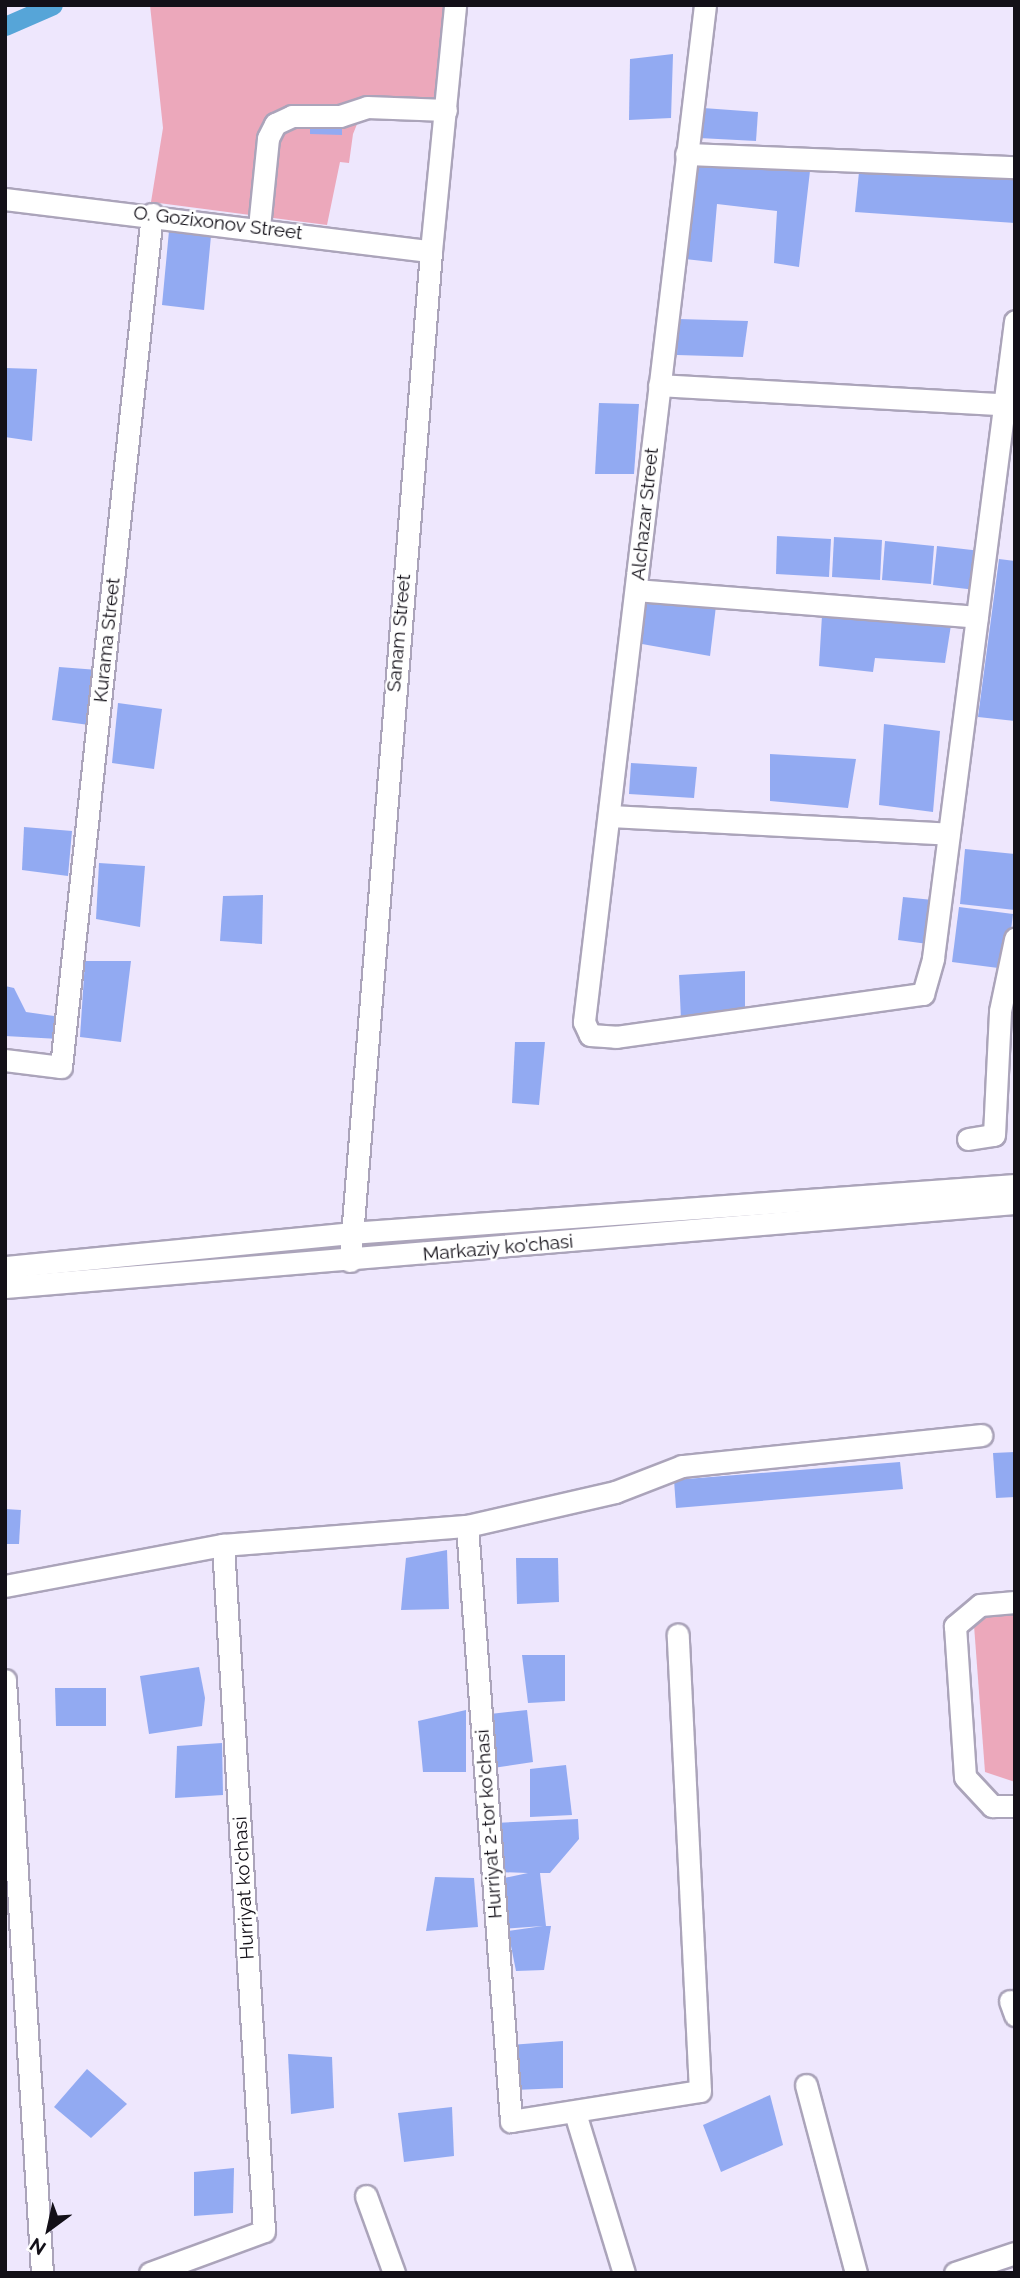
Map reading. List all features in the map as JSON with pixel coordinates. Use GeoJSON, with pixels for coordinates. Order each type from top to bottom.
{"type":"FeatureCollection","features":[{"type":"Feature","properties":{"kind":"street","name":"Sanam Street"},"geometry":{"type":"LineString","coordinates":[[350,1261],[350,1233],[431,251],[455,5]]}},
{"type":"Feature","properties":{"kind":"street","name":"Alchazar Street"},"geometry":{"type":"LineString","coordinates":[[705,5],[611,816],[584,1022],[590,1035],[616,1037],[923,994],[933,958],[949,834]]}},
{"type":"Feature","properties":{"kind":"street"},"geometry":{"type":"LineString","coordinates":[[259,228],[268,138],[275,124],[292,116],[340,117],[368,107],[446,110]]}},
{"type":"Feature","properties":{"kind":"street"},"geometry":{"type":"LineString","coordinates":[[686,153],[1015,167]]}},
{"type":"Feature","properties":{"kind":"street","name":"O. Gozixonov Street"},"geometry":{"type":"LineString","coordinates":[[5,199],[152,214],[431,251]]}},
{"type":"Feature","properties":{"kind":"street","name":"Kurama Street"},"geometry":{"type":"LineString","coordinates":[[5,1060],[61,1067],[152,214]]}},
{"type":"Feature","properties":{"kind":"street"},"geometry":{"type":"LineString","coordinates":[[611,816],[949,834],[1015,321]]}},
{"type":"Feature","properties":{"kind":"street"},"geometry":{"type":"LineString","coordinates":[[659,385],[1004,404]]}},
{"type":"Feature","properties":{"kind":"street"},"geometry":{"type":"LineString","coordinates":[[636,590],[977,617]]}},
{"type":"Feature","properties":{"kind":"street"},"geometry":{"type":"LineString","coordinates":[[968,1139],[994,1135],[1000,1011],[1015,939]]}},
{"type":"Feature","properties":{"kind":"street"},"geometry":{"type":"LineString","coordinates":[[989,1196],[1015,1185]]}},
{"type":"Feature","properties":{"kind":"street"},"geometry":{"type":"LineString","coordinates":[[989,1196],[1015,1203]]}},
{"type":"Feature","properties":{"kind":"street","name":"Markaziy ko'chasi"},"geometry":{"type":"LineString","coordinates":[[5,1267],[350,1233],[557,1218],[989,1196]]}},
{"type":"Feature","properties":{"kind":"street","name":"Markaziy ko'chasi"},"geometry":{"type":"LineString","coordinates":[[5,1287],[558,1243],[989,1196]]}},
{"type":"Feature","properties":{"kind":"street"},"geometry":{"type":"LineString","coordinates":[[557,1218],[558,1243]]}},
{"type":"Feature","properties":{"kind":"street"},"geometry":{"type":"LineString","coordinates":[[5,1586],[223,1545],[467,1526],[615,1492],[682,1466],[981,1435]]}},
{"type":"Feature","properties":{"kind":"street","name":"Hurriyat 2-tor ko'chasi"},"geometry":{"type":"LineString","coordinates":[[467,1526],[511,2121],[575,2113]]}},
{"type":"Feature","properties":{"kind":"street","name":"Hurriyat ko'chasi"},"geometry":{"type":"LineString","coordinates":[[163,2271],[264,2231],[223,1545]]}},
{"type":"Feature","properties":{"kind":"street"},"geometry":{"type":"LineString","coordinates":[[1015,1602],[980,1605],[955,1626],[965,1777],[992,1806],[1015,1806]]}},
{"type":"Feature","properties":{"kind":"street"},"geometry":{"type":"LineString","coordinates":[[624,2273],[575,2113],[700,2091],[678,1635]]}},
{"type":"Feature","properties":{"kind":"street"},"geometry":{"type":"LineString","coordinates":[[5,1680],[42,2273]]}},
{"type":"Feature","properties":{"kind":"street"},"geometry":{"type":"LineString","coordinates":[[806,2085],[856,2273]]}},
{"type":"Feature","properties":{"kind":"street"},"geometry":{"type":"LineString","coordinates":[[366,2196],[394,2273]]}},
{"type":"Feature","properties":{"kind":"street"},"geometry":{"type":"LineString","coordinates":[[966,2271],[1015,2253]]}},
{"type":"Feature","properties":{"kind":"shaded area"},"geometry":{"type":"Polygon","coordinates":[[[150,5],[447,5],[435,117],[362,112],[353,134],[349,163],[340,162],[327,225],[151,202],[163,128],[150,5]]]}},
{"type":"Feature","properties":{"kind":"shaded area"},"geometry":{"type":"Polygon","coordinates":[[[1015,1609],[1015,1782],[985,1772],[973,1612],[1015,1609]]]}},
{"type":"Feature","properties":{"kind":"building"},"geometry":{"type":"Polygon","coordinates":[[[673,54],[671,118],[629,120],[630,59],[673,54]]]}},
{"type":"Feature","properties":{"kind":"building"},"geometry":{"type":"Polygon","coordinates":[[[703,108],[758,112],[756,141],[699,138],[703,108]]]}},
{"type":"Feature","properties":{"kind":"building"},"geometry":{"type":"Polygon","coordinates":[[[310,118],[342,119],[342,135],[310,134],[310,118]]]}},
{"type":"Feature","properties":{"kind":"building"},"geometry":{"type":"Polygon","coordinates":[[[697,162],[810,171],[799,267],[774,263],[777,211],[717,204],[712,262],[685,259],[697,162]]]}},
{"type":"Feature","properties":{"kind":"building"},"geometry":{"type":"Polygon","coordinates":[[[859,172],[1015,179],[1015,223],[855,212],[859,172]]]}},
{"type":"Feature","properties":{"kind":"building"},"geometry":{"type":"Polygon","coordinates":[[[169,231],[211,236],[204,310],[162,305],[169,231]]]}},
{"type":"Feature","properties":{"kind":"building"},"geometry":{"type":"Polygon","coordinates":[[[678,319],[748,321],[743,357],[677,355],[678,319]]]}},
{"type":"Feature","properties":{"kind":"building"},"geometry":{"type":"Polygon","coordinates":[[[5,368],[37,369],[32,441],[5,437],[5,368]]]}},
{"type":"Feature","properties":{"kind":"building"},"geometry":{"type":"Polygon","coordinates":[[[599,403],[639,404],[634,474],[595,474],[599,403]]]}},
{"type":"Feature","properties":{"kind":"building"},"geometry":{"type":"Polygon","coordinates":[[[777,536],[831,539],[829,577],[776,574],[777,536]]]}},
{"type":"Feature","properties":{"kind":"building"},"geometry":{"type":"Polygon","coordinates":[[[834,537],[882,540],[880,580],[832,577],[834,537]]]}},
{"type":"Feature","properties":{"kind":"building"},"geometry":{"type":"Polygon","coordinates":[[[885,541],[934,546],[931,584],[882,580],[885,541]]]}},
{"type":"Feature","properties":{"kind":"building"},"geometry":{"type":"Polygon","coordinates":[[[937,546],[981,551],[976,590],[933,585],[937,546]]]}},
{"type":"Feature","properties":{"kind":"building"},"geometry":{"type":"Polygon","coordinates":[[[999,559],[1015,561],[1015,721],[978,717],[999,559]]]}},
{"type":"Feature","properties":{"kind":"building"},"geometry":{"type":"Polygon","coordinates":[[[646,601],[716,606],[710,656],[642,644],[646,601]]]}},
{"type":"Feature","properties":{"kind":"building"},"geometry":{"type":"Polygon","coordinates":[[[822,615],[951,625],[945,663],[875,658],[873,672],[819,666],[822,615]]]}},
{"type":"Feature","properties":{"kind":"building"},"geometry":{"type":"Polygon","coordinates":[[[59,667],[98,670],[89,725],[52,720],[59,667]]]}},
{"type":"Feature","properties":{"kind":"building"},"geometry":{"type":"Polygon","coordinates":[[[118,703],[162,709],[154,769],[112,763],[118,703]]]}},
{"type":"Feature","properties":{"kind":"building"},"geometry":{"type":"Polygon","coordinates":[[[884,724],[940,731],[933,812],[879,805],[884,724]]]}},
{"type":"Feature","properties":{"kind":"building"},"geometry":{"type":"Polygon","coordinates":[[[770,754],[856,759],[848,808],[770,801],[770,754]]]}},
{"type":"Feature","properties":{"kind":"building"},"geometry":{"type":"Polygon","coordinates":[[[631,763],[697,767],[694,798],[629,794],[631,763]]]}},
{"type":"Feature","properties":{"kind":"building"},"geometry":{"type":"Polygon","coordinates":[[[24,827],[72,831],[68,876],[22,870],[24,827]]]}},
{"type":"Feature","properties":{"kind":"building"},"geometry":{"type":"Polygon","coordinates":[[[965,849],[1015,854],[1015,910],[960,904],[965,849]]]}},
{"type":"Feature","properties":{"kind":"building"},"geometry":{"type":"Polygon","coordinates":[[[99,863],[145,866],[140,927],[96,919],[99,863]]]}},
{"type":"Feature","properties":{"kind":"building"},"geometry":{"type":"Polygon","coordinates":[[[263,895],[262,944],[220,941],[223,896],[263,895]]]}},
{"type":"Feature","properties":{"kind":"building"},"geometry":{"type":"Polygon","coordinates":[[[903,897],[933,900],[928,944],[898,940],[903,897]]]}},
{"type":"Feature","properties":{"kind":"building"},"geometry":{"type":"Polygon","coordinates":[[[959,907],[1013,914],[1006,969],[952,962],[959,907]]]}},
{"type":"Feature","properties":{"kind":"building"},"geometry":{"type":"Polygon","coordinates":[[[85,961],[131,961],[121,1042],[80,1037],[85,961]]]}},
{"type":"Feature","properties":{"kind":"building"},"geometry":{"type":"Polygon","coordinates":[[[745,971],[745,1015],[681,1020],[679,975],[745,971]]]}},
{"type":"Feature","properties":{"kind":"building"},"geometry":{"type":"Polygon","coordinates":[[[5,986],[14,988],[26,1012],[61,1017],[59,1039],[5,1036],[5,986]]]}},
{"type":"Feature","properties":{"kind":"building"},"geometry":{"type":"Polygon","coordinates":[[[515,1042],[545,1042],[539,1105],[512,1103],[515,1042]]]}},
{"type":"Feature","properties":{"kind":"building"},"geometry":{"type":"Polygon","coordinates":[[[1015,1452],[1015,1497],[996,1498],[993,1453],[1015,1452]]]}},
{"type":"Feature","properties":{"kind":"building"},"geometry":{"type":"Polygon","coordinates":[[[900,1462],[903,1489],[676,1508],[674,1480],[900,1462]]]}},
{"type":"Feature","properties":{"kind":"building"},"geometry":{"type":"Polygon","coordinates":[[[5,1509],[21,1510],[19,1544],[5,1544],[5,1509]]]}},
{"type":"Feature","properties":{"kind":"building"},"geometry":{"type":"Polygon","coordinates":[[[447,1550],[449,1609],[401,1610],[406,1558],[447,1550]]]}},
{"type":"Feature","properties":{"kind":"building"},"geometry":{"type":"Polygon","coordinates":[[[516,1558],[558,1558],[559,1602],[517,1604],[516,1558]]]}},
{"type":"Feature","properties":{"kind":"building"},"geometry":{"type":"Polygon","coordinates":[[[522,1655],[565,1655],[565,1701],[528,1703],[522,1655]]]}},
{"type":"Feature","properties":{"kind":"building"},"geometry":{"type":"Polygon","coordinates":[[[199,1667],[205,1698],[202,1726],[149,1734],[140,1676],[199,1667]]]}},
{"type":"Feature","properties":{"kind":"building"},"geometry":{"type":"Polygon","coordinates":[[[55,1688],[106,1688],[106,1726],[56,1726],[55,1688]]]}},
{"type":"Feature","properties":{"kind":"building"},"geometry":{"type":"Polygon","coordinates":[[[466,1710],[466,1772],[423,1772],[418,1721],[466,1710]]]}},
{"type":"Feature","properties":{"kind":"building"},"geometry":{"type":"Polygon","coordinates":[[[527,1710],[533,1762],[493,1768],[490,1714],[527,1710]]]}},
{"type":"Feature","properties":{"kind":"building"},"geometry":{"type":"Polygon","coordinates":[[[222,1743],[223,1795],[175,1798],[177,1746],[222,1743]]]}},
{"type":"Feature","properties":{"kind":"building"},"geometry":{"type":"Polygon","coordinates":[[[566,1765],[572,1815],[530,1817],[530,1769],[566,1765]]]}},
{"type":"Feature","properties":{"kind":"building"},"geometry":{"type":"Polygon","coordinates":[[[578,1819],[579,1839],[550,1873],[540,1873],[546,1926],[551,1926],[544,1970],[516,1971],[508,1931],[543,1926],[500,1929],[499,1879],[528,1873],[499,1872],[494,1823],[578,1819]]]}},
{"type":"Feature","properties":{"kind":"building"},"geometry":{"type":"Polygon","coordinates":[[[435,1877],[474,1878],[478,1927],[426,1931],[435,1877]]]}},
{"type":"Feature","properties":{"kind":"building"},"geometry":{"type":"Polygon","coordinates":[[[563,2041],[563,2088],[514,2090],[510,2045],[563,2041]]]}},
{"type":"Feature","properties":{"kind":"building"},"geometry":{"type":"Polygon","coordinates":[[[288,2054],[332,2057],[334,2108],[291,2114],[288,2054]]]}},
{"type":"Feature","properties":{"kind":"building"},"geometry":{"type":"Polygon","coordinates":[[[87,2069],[127,2104],[91,2138],[54,2107],[87,2069]]]}},
{"type":"Feature","properties":{"kind":"building"},"geometry":{"type":"Polygon","coordinates":[[[770,2095],[783,2145],[721,2172],[703,2125],[770,2095]]]}},
{"type":"Feature","properties":{"kind":"building"},"geometry":{"type":"Polygon","coordinates":[[[452,2107],[454,2156],[404,2162],[398,2113],[452,2107]]]}},
{"type":"Feature","properties":{"kind":"building"},"geometry":{"type":"Polygon","coordinates":[[[234,2168],[233,2213],[194,2216],[194,2172],[234,2168]]]}},
{"type":"Feature","properties":{"kind":"waterway"},"geometry":{"type":"LineString","coordinates":[[5,26],[53,5]]}}]}
